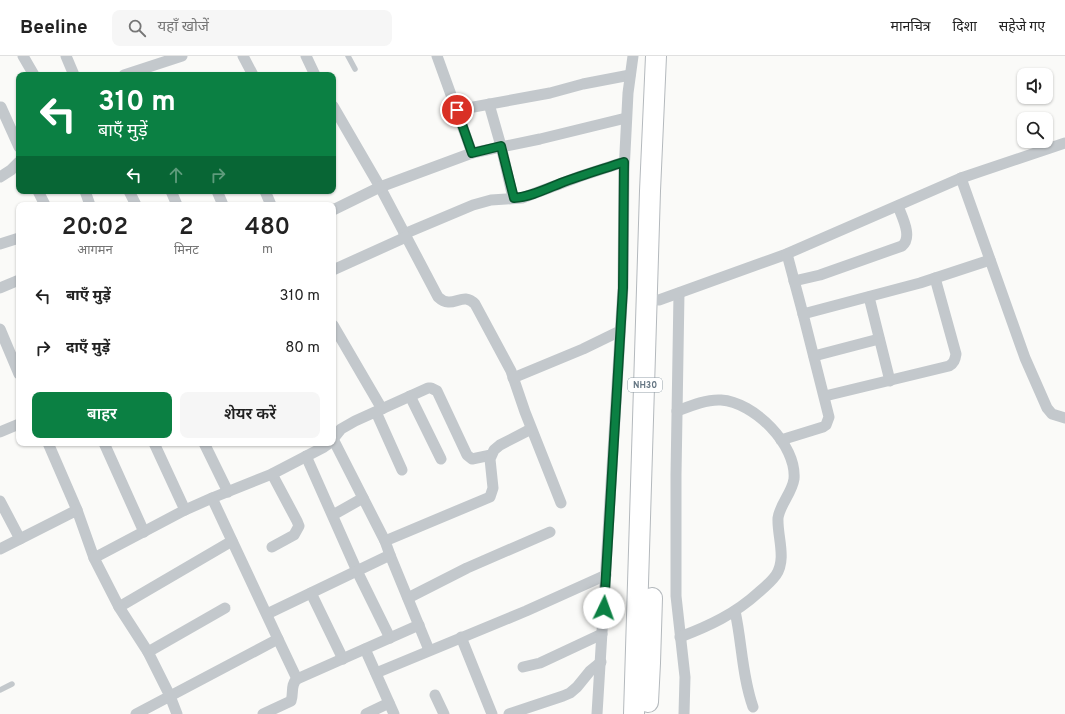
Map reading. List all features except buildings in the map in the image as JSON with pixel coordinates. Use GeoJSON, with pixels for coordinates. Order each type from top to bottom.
{"type":"FeatureCollection","features":[{"type":"Feature","properties":{"kind":"highway","name":"NH30"},"geometry":{"type":"LineString","coordinates":[[634,714],[650,198],[656,56]]}},
{"type":"Feature","properties":{"kind":"highway","name":"NH30"},"geometry":{"type":"LineString","coordinates":[[648,714],[659,300],[668,56]]}},
{"type":"Feature","properties":{"kind":"street"},"geometry":{"type":"LineString","coordinates":[[23,56],[32,72]]}},
{"type":"Feature","properties":{"kind":"street"},"geometry":{"type":"LineString","coordinates":[[66,56],[73,72]]}},
{"type":"Feature","properties":{"kind":"street"},"geometry":{"type":"LineString","coordinates":[[133,72],[182,56]]}},
{"type":"Feature","properties":{"kind":"street"},"geometry":{"type":"LineString","coordinates":[[243,56],[251,72]]}},
{"type":"Feature","properties":{"kind":"street"},"geometry":{"type":"LineString","coordinates":[[306,56],[314,72]]}},
{"type":"Feature","properties":{"kind":"street"},"geometry":{"type":"LineString","coordinates":[[438,56],[472,153]]}},
{"type":"Feature","properties":{"kind":"street"},"geometry":{"type":"LineString","coordinates":[[597,714],[623,288],[624,162],[626,118],[633,56]]}},
{"type":"Feature","properties":{"kind":"street"},"geometry":{"type":"LineString","coordinates":[[457,110],[550,93],[583,84],[630,75]]}},
{"type":"Feature","properties":{"kind":"street"},"geometry":{"type":"LineString","coordinates":[[490,104],[514,198]]}},
{"type":"Feature","properties":{"kind":"street"},"geometry":{"type":"LineString","coordinates":[[2,107],[16,140]]}},
{"type":"Feature","properties":{"kind":"street"},"geometry":{"type":"LineString","coordinates":[[336,111],[380,187],[438,297],[450,303],[468,298],[475,304],[513,378],[531,429],[561,503]]}},
{"type":"Feature","properties":{"kind":"street"},"geometry":{"type":"LineString","coordinates":[[336,209],[380,187],[472,153],[540,139],[626,118]]}},
{"type":"Feature","properties":{"kind":"street"},"geometry":{"type":"LineString","coordinates":[[659,300],[787,254],[961,178],[1065,143]]}},
{"type":"Feature","properties":{"kind":"street"},"geometry":{"type":"LineString","coordinates":[[336,269],[473,205],[490,200],[522,198],[574,178],[624,162]]}},
{"type":"Feature","properties":{"kind":"street"},"geometry":{"type":"LineString","coordinates":[[0,177],[16,165]]}},
{"type":"Feature","properties":{"kind":"street"},"geometry":{"type":"LineString","coordinates":[[961,178],[1025,358],[1047,408],[1052,414],[1065,418]]}},
{"type":"Feature","properties":{"kind":"street"},"geometry":{"type":"LineString","coordinates":[[794,281],[820,275],[902,246],[906,241],[906,232],[898,206]]}},
{"type":"Feature","properties":{"kind":"street"},"geometry":{"type":"LineString","coordinates":[[0,244],[16,239]]}},
{"type":"Feature","properties":{"kind":"street"},"geometry":{"type":"LineString","coordinates":[[781,440],[826,425],[829,417],[804,314],[787,254]]}},
{"type":"Feature","properties":{"kind":"street"},"geometry":{"type":"LineString","coordinates":[[804,314],[935,278],[990,260]]}},
{"type":"Feature","properties":{"kind":"street"},"geometry":{"type":"LineString","coordinates":[[824,396],[949,366],[954,361],[956,354],[935,278]]}},
{"type":"Feature","properties":{"kind":"street"},"geometry":{"type":"LineString","coordinates":[[0,288],[16,281]]}},
{"type":"Feature","properties":{"kind":"street"},"geometry":{"type":"LineString","coordinates":[[679,293],[676,474],[676,596],[685,677],[684,714]]}},
{"type":"Feature","properties":{"kind":"street"},"geometry":{"type":"LineString","coordinates":[[869,297],[890,380]]}},
{"type":"Feature","properties":{"kind":"street"},"geometry":{"type":"LineString","coordinates":[[0,330],[4,348],[16,369]]}},
{"type":"Feature","properties":{"kind":"street"},"geometry":{"type":"LineString","coordinates":[[336,331],[379,410],[402,470]]}},
{"type":"Feature","properties":{"kind":"street"},"geometry":{"type":"LineString","coordinates":[[513,378],[620,331]]}},
{"type":"Feature","properties":{"kind":"street"},"geometry":{"type":"LineString","coordinates":[[814,356],[879,338]]}},
{"type":"Feature","properties":{"kind":"street"},"geometry":{"type":"LineString","coordinates":[[336,435],[346,426],[410,396],[431,388],[437,391],[467,456],[472,459],[491,455]]}},
{"type":"Feature","properties":{"kind":"street"},"geometry":{"type":"LineString","coordinates":[[410,396],[441,459]]}},
{"type":"Feature","properties":{"kind":"street"},"geometry":{"type":"LineString","coordinates":[[677,411],[713,400],[732,402],[743,406],[767,424],[781,440],[787,450],[792,464],[794,479],[790,492],[778,516],[780,553],[779,570],[768,584],[735,611],[718,622],[680,637]]}},
{"type":"Feature","properties":{"kind":"street"},"geometry":{"type":"LineString","coordinates":[[0,432],[16,425]]}},
{"type":"Feature","properties":{"kind":"street"},"geometry":{"type":"LineString","coordinates":[[385,542],[490,497],[493,488],[491,455],[494,450],[500,445],[531,429]]}},
{"type":"Feature","properties":{"kind":"street"},"geometry":{"type":"LineString","coordinates":[[336,445],[385,542],[429,650]]}},
{"type":"Feature","properties":{"kind":"street"},"geometry":{"type":"LineString","coordinates":[[49,446],[77,510],[94,558],[119,607],[148,652],[170,696],[177,714]]}},
{"type":"Feature","properties":{"kind":"street"},"geometry":{"type":"LineString","coordinates":[[105,446],[144,532]]}},
{"type":"Feature","properties":{"kind":"street"},"geometry":{"type":"LineString","coordinates":[[155,446],[185,510]]}},
{"type":"Feature","properties":{"kind":"street"},"geometry":{"type":"LineString","coordinates":[[205,446],[228,492]]}},
{"type":"Feature","properties":{"kind":"street"},"geometry":{"type":"LineString","coordinates":[[94,558],[185,510],[272,474],[324,446]]}},
{"type":"Feature","properties":{"kind":"street"},"geometry":{"type":"LineString","coordinates":[[306,456],[357,571],[390,638]]}},
{"type":"Feature","properties":{"kind":"street"},"geometry":{"type":"LineString","coordinates":[[272,474],[299,526],[294,535],[272,547]]}},
{"type":"Feature","properties":{"kind":"street"},"geometry":{"type":"LineString","coordinates":[[212,498],[297,679]]}},
{"type":"Feature","properties":{"kind":"street"},"geometry":{"type":"LineString","coordinates":[[332,516],[363,498]]}},
{"type":"Feature","properties":{"kind":"street"},"geometry":{"type":"LineString","coordinates":[[0,501],[20,539]]}},
{"type":"Feature","properties":{"kind":"street"},"geometry":{"type":"LineString","coordinates":[[0,549],[77,510]]}},
{"type":"Feature","properties":{"kind":"street"},"geometry":{"type":"LineString","coordinates":[[408,598],[467,568],[550,532]]}},
{"type":"Feature","properties":{"kind":"street"},"geometry":{"type":"LineString","coordinates":[[119,607],[232,541]]}},
{"type":"Feature","properties":{"kind":"street"},"geometry":{"type":"LineString","coordinates":[[267,614],[390,555]]}},
{"type":"Feature","properties":{"kind":"street"},"geometry":{"type":"LineString","coordinates":[[376,673],[526,611],[606,575]]}},
{"type":"Feature","properties":{"kind":"street"},"geometry":{"type":"LineString","coordinates":[[311,593],[343,659]]}},
{"type":"Feature","properties":{"kind":"street"},"geometry":{"type":"LineString","coordinates":[[148,652],[225,608]]}},
{"type":"Feature","properties":{"kind":"street"},"geometry":{"type":"LineString","coordinates":[[735,611],[741,641],[746,681],[753,707]]}},
{"type":"Feature","properties":{"kind":"street"},"geometry":{"type":"LineString","coordinates":[[263,714],[292,701],[293,685],[297,679],[419,625]]}},
{"type":"Feature","properties":{"kind":"street"},"geometry":{"type":"LineString","coordinates":[[523,667],[540,663],[602,634]]}},
{"type":"Feature","properties":{"kind":"street"},"geometry":{"type":"LineString","coordinates":[[461,637],[492,714]]}},
{"type":"Feature","properties":{"kind":"street"},"geometry":{"type":"LineString","coordinates":[[136,714],[278,639]]}},
{"type":"Feature","properties":{"kind":"street"},"geometry":{"type":"LineString","coordinates":[[365,649],[394,714]]}},
{"type":"Feature","properties":{"kind":"street"},"geometry":{"type":"LineString","coordinates":[[509,714],[570,693],[601,662]]}},
{"type":"Feature","properties":{"kind":"street"},"geometry":{"type":"LineString","coordinates":[[435,694],[444,714]]}},
{"type":"Feature","properties":{"kind":"street"},"geometry":{"type":"LineString","coordinates":[[366,714],[389,703]]}},
{"type":"Feature","properties":{"kind":"lane"},"geometry":{"type":"LineString","coordinates":[[348,56],[355,69]]}},
{"type":"Feature","properties":{"kind":"lane"},"geometry":{"type":"LineString","coordinates":[[0,690],[12,684]]}},
{"type":"Feature","properties":{"kind":"route"},"geometry":{"type":"LineString","coordinates":[[457,110],[472,153],[501,146],[514,198],[522,198],[624,162],[623,288],[604,608]]}}]}
